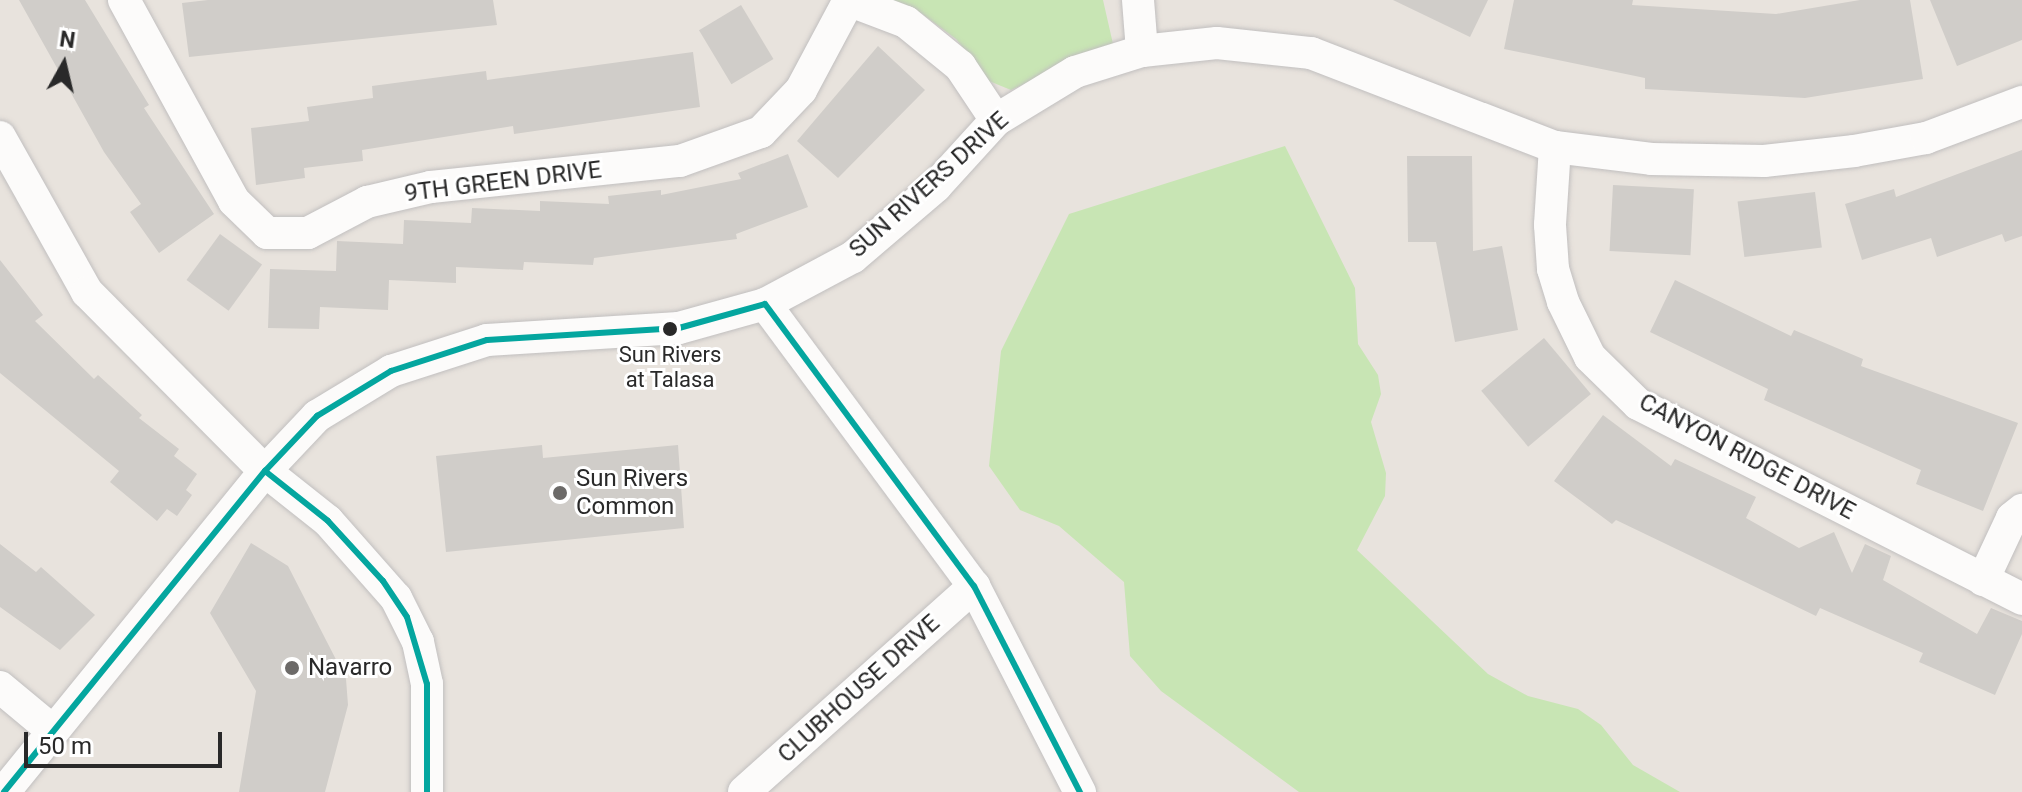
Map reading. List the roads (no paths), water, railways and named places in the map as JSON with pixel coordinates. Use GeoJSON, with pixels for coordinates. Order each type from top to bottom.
{"type":"FeatureCollection","features":[{"type":"Feature","properties":{"kind":"street","name":"9TH GREEN DRIVE"},"geometry":{"type":"LineString","coordinates":[[124,0],[234,201],[267,233],[308,233],[367,202],[431,187],[680,161],[761,132],[801,90],[849,0]]}},
{"type":"Feature","properties":{"kind":"street"},"geometry":{"type":"LineString","coordinates":[[849,0],[906,22],[960,66],[996,120]]}},
{"type":"Feature","properties":{"kind":"street"},"geometry":{"type":"LineString","coordinates":[[1138,0],[1142,51]]}},
{"type":"Feature","properties":{"kind":"street","name":"SUN RIVERS DRIVE"},"geometry":{"type":"LineString","coordinates":[[4,792],[265,471],[317,416],[391,371],[487,340],[679,328],[765,304],[853,257],[936,186],[996,120],[1075,72],[1142,51],[1217,43],[1311,53],[1555,147],[1651,159],[1764,161],[1926,138],[2022,102]]}},
{"type":"Feature","properties":{"kind":"street"},"geometry":{"type":"LineString","coordinates":[[0,137],[87,292],[265,471],[328,521],[383,581],[407,617],[421,653],[428,697],[427,792]]}},
{"type":"Feature","properties":{"kind":"street","name":"CANYON RIDGE DRIVE"},"geometry":{"type":"LineString","coordinates":[[1555,147],[1550,225],[1553,269],[1590,357],[1638,404],[2022,599]]}},
{"type":"Feature","properties":{"kind":"street"},"geometry":{"type":"LineString","coordinates":[[765,304],[974,586],[1080,792]]}},
{"type":"Feature","properties":{"kind":"street"},"geometry":{"type":"LineString","coordinates":[[1983,580],[2012,518],[2022,510]]}},
{"type":"Feature","properties":{"kind":"street","name":"CLUBHOUSE DRIVE"},"geometry":{"type":"LineString","coordinates":[[744,792],[974,586]]}},
{"type":"Feature","properties":{"kind":"street"},"geometry":{"type":"LineString","coordinates":[[0,687],[53,731]]}},
{"type":"Feature","properties":{"kind":"place","name":"Sun Rivers at Talasa"},"geometry":{"type":"Point","coordinates":[670,329]}},
{"type":"Feature","properties":{"kind":"place","name":"Sun Rivers Common"},"geometry":{"type":"Point","coordinates":[560,493]}},
{"type":"Feature","properties":{"kind":"place","name":"Navarro"},"geometry":{"type":"Point","coordinates":[292,668]}}]}
